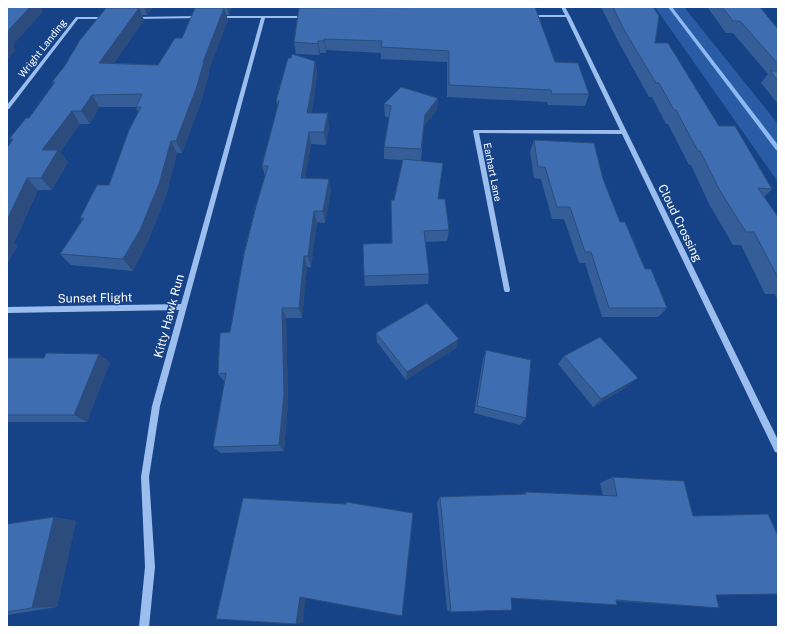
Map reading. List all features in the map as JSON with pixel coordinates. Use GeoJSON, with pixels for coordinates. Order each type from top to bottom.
{"type":"FeatureCollection","features":[{"type":"Feature","properties":{"kind":"street","name":"Cloud Crossing"},"geometry":{"type":"LineString","coordinates":[[563,7],[778,449]]}},
{"type":"Feature","properties":{"kind":"street"},"geometry":{"type":"LineString","coordinates":[[521,16],[568,16]]}},
{"type":"Feature","properties":{"kind":"street","name":"Kitty Hawk Run"},"geometry":{"type":"LineString","coordinates":[[144,627],[150,567],[145,477],[156,406],[263,17]]}},
{"type":"Feature","properties":{"kind":"street"},"geometry":{"type":"LineString","coordinates":[[216,18],[310,17]]}},
{"type":"Feature","properties":{"kind":"street","name":"Wright Landing"},"geometry":{"type":"LineString","coordinates":[[7,108],[77,18],[116,18]]}},
{"type":"Feature","properties":{"kind":"street"},"geometry":{"type":"LineString","coordinates":[[131,18],[201,18]]}},
{"type":"Feature","properties":{"kind":"street","name":"Earhart Lane"},"geometry":{"type":"LineString","coordinates":[[507,290],[476,131],[624,132]]}},
{"type":"Feature","properties":{"kind":"street","name":"Sunset Flight"},"geometry":{"type":"LineString","coordinates":[[7,310],[183,308]]}},
{"type":"Feature","properties":{"kind":"shaded area"},"geometry":{"type":"Polygon","coordinates":[[[655,7],[684,7],[778,124],[778,182],[655,7]]]}},
{"type":"Feature","properties":{"kind":"building"},"geometry":{"type":"Polygon","coordinates":[[[7,7],[30,7],[7,32],[7,7]]]}},
{"type":"Feature","properties":{"kind":"building"},"geometry":{"type":"Polygon","coordinates":[[[535,7],[555,62],[578,63],[589,94],[552,94],[551,90],[449,85],[449,51],[381,47],[382,41],[324,39],[324,41],[318,41],[318,44],[294,42],[299,8],[535,7]]]}},
{"type":"Feature","properties":{"kind":"building"},"geometry":{"type":"Polygon","coordinates":[[[613,7],[653,7],[659,16],[655,43],[668,43],[719,126],[735,126],[772,189],[758,188],[778,217],[778,278],[754,232],[746,232],[720,191],[700,151],[698,151],[676,110],[674,110],[659,83],[656,83],[623,28],[613,7]]]}},
{"type":"Feature","properties":{"kind":"building"},"geometry":{"type":"Polygon","coordinates":[[[722,7],[760,7],[778,28],[778,64],[740,21],[733,21],[722,7]]]}},
{"type":"Feature","properties":{"kind":"building"},"geometry":{"type":"Polygon","coordinates":[[[106,8],[139,8],[99,63],[158,65],[175,38],[182,38],[195,8],[224,8],[203,62],[196,89],[176,141],[171,141],[159,184],[140,230],[123,259],[60,254],[84,218],[80,218],[97,185],[109,185],[129,130],[141,107],[136,107],[142,94],[92,95],[81,111],[72,111],[42,150],[58,150],[41,178],[27,178],[7,220],[7,148],[13,139],[9,139],[26,118],[29,118],[55,82],[52,82],[64,67],[80,40],[106,8]]]}},
{"type":"Feature","properties":{"kind":"building"},"geometry":{"type":"Polygon","coordinates":[[[292,54],[315,61],[307,113],[328,113],[324,132],[309,132],[301,178],[329,179],[323,211],[314,211],[308,256],[304,256],[299,308],[282,308],[284,395],[279,445],[213,447],[226,373],[218,374],[220,333],[230,332],[244,254],[268,166],[262,166],[279,101],[276,101],[288,58],[291,58],[292,54]]]}},
{"type":"Feature","properties":{"kind":"building"},"geometry":{"type":"Polygon","coordinates":[[[770,71],[778,71],[778,81],[770,71]]]}},
{"type":"Feature","properties":{"kind":"building"},"geometry":{"type":"Polygon","coordinates":[[[401,87],[438,98],[425,115],[421,149],[384,147],[391,106],[384,104],[401,87]]]}},
{"type":"Feature","properties":{"kind":"building"},"geometry":{"type":"Polygon","coordinates":[[[534,140],[594,143],[603,179],[620,222],[625,222],[645,269],[651,269],[667,308],[609,308],[591,252],[585,252],[570,207],[557,207],[545,167],[538,167],[534,140]]]}},
{"type":"Feature","properties":{"kind":"building"},"geometry":{"type":"Polygon","coordinates":[[[403,159],[443,163],[438,199],[445,199],[449,230],[424,231],[429,274],[364,276],[363,244],[392,243],[391,200],[394,200],[403,159]]]}},
{"type":"Feature","properties":{"kind":"building"},"geometry":{"type":"Polygon","coordinates":[[[427,303],[459,339],[407,372],[376,333],[427,303]]]}},
{"type":"Feature","properties":{"kind":"building"},"geometry":{"type":"Polygon","coordinates":[[[600,337],[638,378],[601,399],[564,356],[600,337]]]}},
{"type":"Feature","properties":{"kind":"building"},"geometry":{"type":"Polygon","coordinates":[[[486,350],[531,360],[526,418],[477,406],[486,350]]]}},
{"type":"Feature","properties":{"kind":"building"},"geometry":{"type":"Polygon","coordinates":[[[46,353],[99,354],[74,415],[7,415],[7,358],[44,358],[46,353]]]}},
{"type":"Feature","properties":{"kind":"building"},"geometry":{"type":"Polygon","coordinates":[[[613,477],[684,481],[693,516],[768,514],[778,536],[778,594],[716,595],[719,608],[616,600],[617,605],[511,598],[512,610],[451,612],[440,497],[526,494],[526,492],[617,496],[613,477]]]}},
{"type":"Feature","properties":{"kind":"building"},"geometry":{"type":"Polygon","coordinates":[[[243,498],[346,504],[346,502],[413,513],[402,616],[300,597],[296,624],[216,619],[243,498]]]}},
{"type":"Feature","properties":{"kind":"building"},"geometry":{"type":"Polygon","coordinates":[[[54,517],[32,608],[7,612],[7,524],[54,517]]]}},
{"type":"Feature","properties":{"kind":"waterway"},"geometry":{"type":"LineString","coordinates":[[670,7],[778,149]]}}]}
